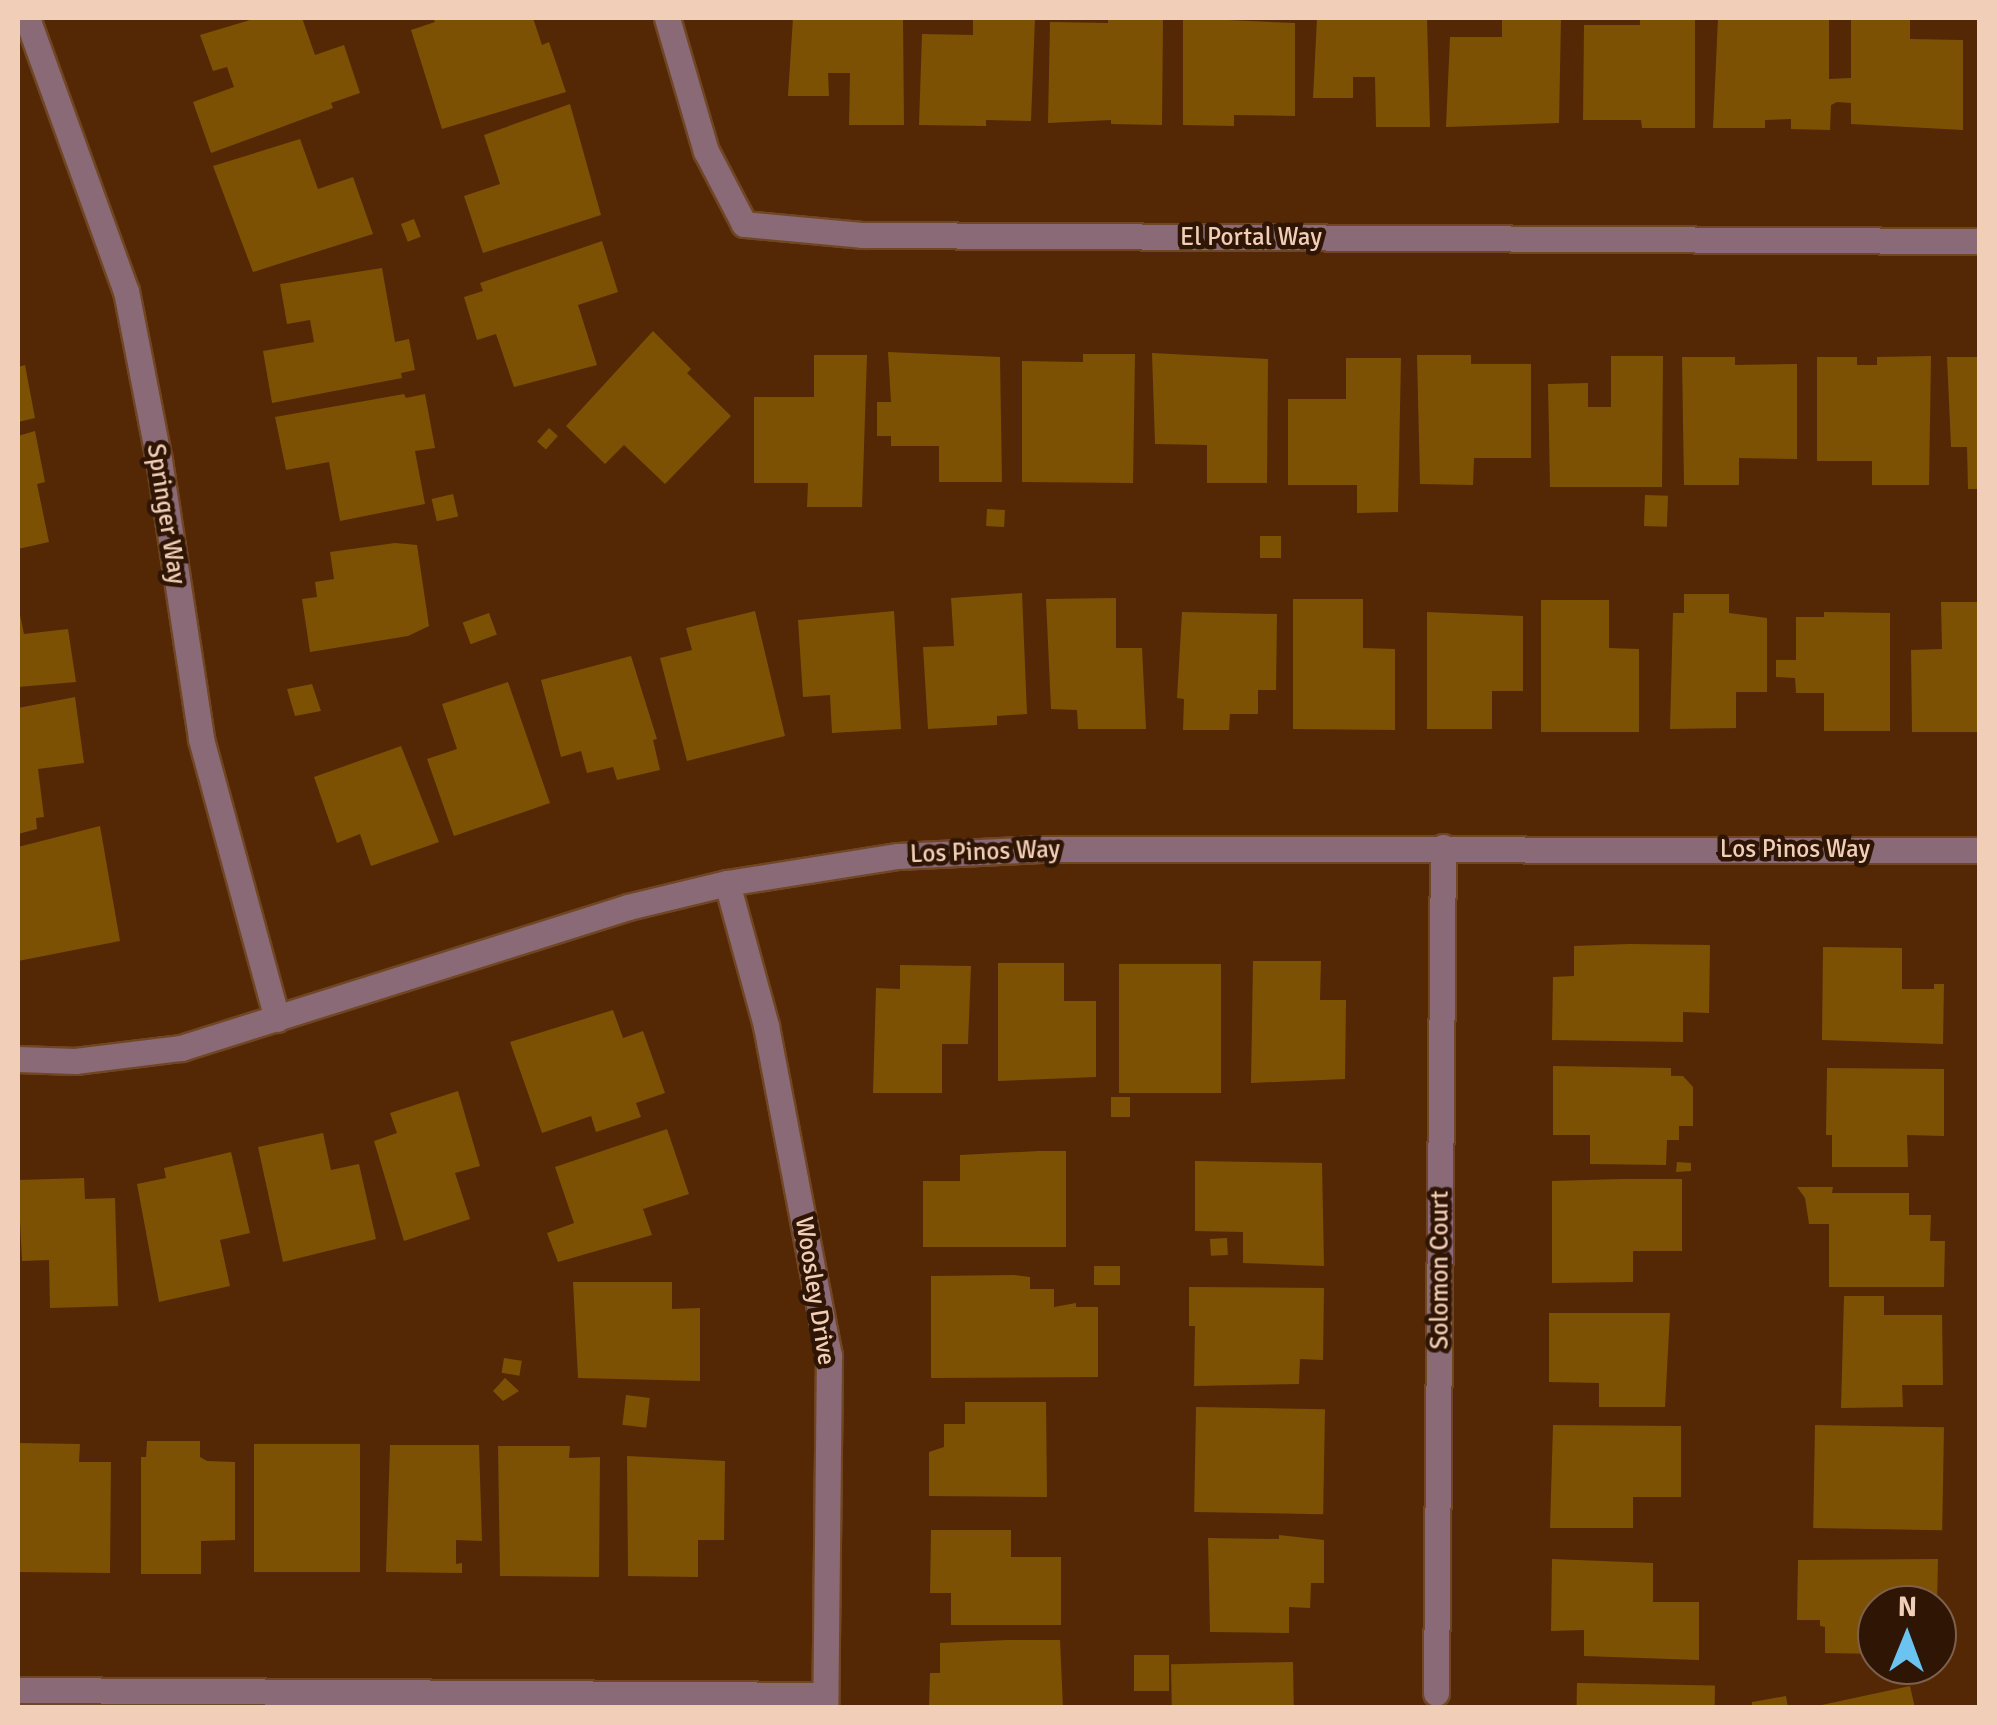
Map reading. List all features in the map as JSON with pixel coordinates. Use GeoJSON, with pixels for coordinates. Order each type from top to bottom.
{"type":"FeatureCollection","features":[{"type":"Feature","properties":{"kind":"street","name":"Springer Way"},"geometry":{"type":"LineString","coordinates":[[27,18],[126,291],[158,460],[201,739],[276,1020]]}},
{"type":"Feature","properties":{"kind":"street","name":"El Portal Way"},"geometry":{"type":"LineString","coordinates":[[667,18],[706,151],[744,224],[862,234],[1980,241]]}},
{"type":"Feature","properties":{"kind":"street","name":"Los Pinos Way"},"geometry":{"type":"LineString","coordinates":[[18,1059],[76,1060],[181,1048],[628,907],[726,883],[898,856],[1443,847],[1980,850]]}},
{"type":"Feature","properties":{"kind":"street","name":"Solomon Court"},"geometry":{"type":"LineString","coordinates":[[1436,1693],[1443,847]]}},
{"type":"Feature","properties":{"kind":"street","name":"Woosley Drive"},"geometry":{"type":"LineString","coordinates":[[726,883],[766,1026],[829,1355],[825,1701]]}},
{"type":"Feature","properties":{"kind":"street"},"geometry":{"type":"LineString","coordinates":[[18,1690],[825,1701]]}},
{"type":"Feature","properties":{"kind":"building"},"geometry":{"type":"Polygon","coordinates":[[[257,18],[302,18],[315,55],[344,45],[360,93],[331,103],[333,108],[211,153],[193,102],[234,87],[227,67],[213,71],[200,35],[257,18]]]}},
{"type":"Feature","properties":{"kind":"building"},"geometry":{"type":"Polygon","coordinates":[[[433,18],[533,18],[542,45],[549,42],[566,92],[442,129],[411,30],[435,22],[433,18]]]}},
{"type":"Feature","properties":{"kind":"building"},"geometry":{"type":"Polygon","coordinates":[[[793,18],[903,18],[904,125],[849,125],[850,73],[828,73],[829,96],[788,96],[793,18]]]}},
{"type":"Feature","properties":{"kind":"building"},"geometry":{"type":"Polygon","coordinates":[[[973,18],[1035,18],[1031,121],[986,120],[986,126],[919,125],[922,34],[973,35],[973,18]]]}},
{"type":"Feature","properties":{"kind":"building"},"geometry":{"type":"Polygon","coordinates":[[[1108,18],[1163,18],[1162,125],[1111,124],[1111,120],[1048,123],[1050,22],[1108,23],[1108,18]]]}},
{"type":"Feature","properties":{"kind":"building"},"geometry":{"type":"Polygon","coordinates":[[[1183,18],[1295,23],[1295,116],[1234,115],[1234,126],[1183,125],[1183,18]]]}},
{"type":"Feature","properties":{"kind":"building"},"geometry":{"type":"Polygon","coordinates":[[[1317,18],[1427,18],[1430,127],[1376,127],[1375,77],[1353,77],[1353,98],[1313,98],[1317,18]]]}},
{"type":"Feature","properties":{"kind":"building"},"geometry":{"type":"Polygon","coordinates":[[[1502,18],[1561,18],[1559,123],[1446,127],[1450,37],[1502,37],[1502,18]]]}},
{"type":"Feature","properties":{"kind":"building"},"geometry":{"type":"Polygon","coordinates":[[[1640,18],[1695,18],[1695,128],[1642,128],[1641,120],[1583,120],[1584,25],[1640,25],[1640,18]]]}},
{"type":"Feature","properties":{"kind":"building"},"geometry":{"type":"Polygon","coordinates":[[[1718,18],[1829,18],[1829,79],[1851,78],[1851,18],[1910,18],[1910,39],[1963,40],[1963,130],[1851,124],[1851,103],[1837,102],[1831,105],[1830,130],[1791,129],[1791,119],[1765,120],[1765,128],[1713,128],[1718,18]]]}},
{"type":"Feature","properties":{"kind":"building"},"geometry":{"type":"Polygon","coordinates":[[[570,104],[601,215],[483,253],[464,196],[500,184],[484,135],[570,104]]]}},
{"type":"Feature","properties":{"kind":"building"},"geometry":{"type":"Polygon","coordinates":[[[300,139],[318,189],[353,177],[373,234],[253,272],[213,166],[300,139]]]}},
{"type":"Feature","properties":{"kind":"building"},"geometry":{"type":"Polygon","coordinates":[[[414,219],[421,237],[408,242],[401,224],[414,219]]]}},
{"type":"Feature","properties":{"kind":"building"},"geometry":{"type":"Polygon","coordinates":[[[602,241],[618,292],[578,305],[597,365],[514,387],[496,334],[477,340],[464,297],[483,291],[480,283],[602,241]]]}},
{"type":"Feature","properties":{"kind":"building"},"geometry":{"type":"Polygon","coordinates":[[[382,268],[395,342],[409,339],[415,370],[401,373],[402,378],[272,403],[263,351],[314,342],[310,320],[287,324],[280,284],[382,268]]]}},
{"type":"Feature","properties":{"kind":"building"},"geometry":{"type":"Polygon","coordinates":[[[653,331],[691,369],[687,373],[731,416],[665,484],[624,445],[605,464],[566,426],[653,331]]]}},
{"type":"Feature","properties":{"kind":"building"},"geometry":{"type":"Polygon","coordinates":[[[888,352],[1000,357],[1002,482],[939,482],[939,446],[891,446],[891,436],[877,436],[877,402],[891,402],[888,352]]]}},
{"type":"Feature","properties":{"kind":"building"},"geometry":{"type":"Polygon","coordinates":[[[1152,353],[1268,359],[1267,483],[1207,483],[1207,445],[1155,444],[1152,353]]]}},
{"type":"Feature","properties":{"kind":"building"},"geometry":{"type":"Polygon","coordinates":[[[1083,354],[1135,354],[1133,483],[1022,482],[1022,361],[1083,362],[1083,354]]]}},
{"type":"Feature","properties":{"kind":"building"},"geometry":{"type":"Polygon","coordinates":[[[814,355],[867,355],[862,507],[807,507],[808,483],[754,483],[754,397],[814,397],[814,355]]]}},
{"type":"Feature","properties":{"kind":"building"},"geometry":{"type":"Polygon","coordinates":[[[1417,355],[1471,355],[1471,364],[1531,364],[1531,458],[1474,458],[1473,485],[1420,484],[1417,355]]]}},
{"type":"Feature","properties":{"kind":"building"},"geometry":{"type":"Polygon","coordinates":[[[1611,356],[1663,356],[1662,487],[1550,487],[1548,384],[1588,383],[1588,407],[1611,407],[1611,356]]]}},
{"type":"Feature","properties":{"kind":"building"},"geometry":{"type":"Polygon","coordinates":[[[1931,356],[1929,485],[1872,485],[1872,461],[1817,461],[1817,357],[1857,357],[1857,365],[1877,365],[1877,357],[1931,356]]]}},
{"type":"Feature","properties":{"kind":"building"},"geometry":{"type":"Polygon","coordinates":[[[1682,357],[1735,357],[1735,365],[1797,364],[1797,459],[1739,458],[1739,485],[1684,485],[1682,357]]]}},
{"type":"Feature","properties":{"kind":"building"},"geometry":{"type":"Polygon","coordinates":[[[1947,357],[1980,357],[1980,489],[1968,489],[1967,447],[1951,447],[1947,357]]]}},
{"type":"Feature","properties":{"kind":"building"},"geometry":{"type":"Polygon","coordinates":[[[1346,358],[1401,358],[1398,512],[1357,513],[1357,485],[1288,485],[1288,399],[1346,399],[1346,358]]]}},
{"type":"Feature","properties":{"kind":"building"},"geometry":{"type":"Polygon","coordinates":[[[25,365],[35,418],[18,422],[18,367],[25,365]]]}},
{"type":"Feature","properties":{"kind":"building"},"geometry":{"type":"Polygon","coordinates":[[[404,394],[406,398],[425,394],[435,448],[415,451],[425,504],[340,521],[329,462],[286,470],[275,417],[404,394]]]}},
{"type":"Feature","properties":{"kind":"building"},"geometry":{"type":"Polygon","coordinates":[[[549,428],[558,436],[546,449],[537,441],[549,428]]]}},
{"type":"Feature","properties":{"kind":"building"},"geometry":{"type":"Polygon","coordinates":[[[35,431],[45,482],[37,484],[49,542],[18,549],[18,436],[35,431]]]}},
{"type":"Feature","properties":{"kind":"building"},"geometry":{"type":"Polygon","coordinates":[[[453,494],[458,516],[437,521],[432,499],[453,494]]]}},
{"type":"Feature","properties":{"kind":"building"},"geometry":{"type":"Polygon","coordinates":[[[1645,495],[1668,496],[1667,527],[1644,526],[1645,495]]]}},
{"type":"Feature","properties":{"kind":"building"},"geometry":{"type":"Polygon","coordinates":[[[987,509],[1005,510],[1004,527],[986,526],[987,509]]]}},
{"type":"Feature","properties":{"kind":"building"},"geometry":{"type":"Polygon","coordinates":[[[1260,536],[1281,536],[1281,558],[1260,558],[1260,536]]]}},
{"type":"Feature","properties":{"kind":"building"},"geometry":{"type":"Polygon","coordinates":[[[395,543],[417,545],[429,626],[408,636],[310,652],[302,599],[317,597],[315,582],[334,579],[330,552],[395,543]]]}},
{"type":"Feature","properties":{"kind":"building"},"geometry":{"type":"Polygon","coordinates":[[[1022,593],[1027,714],[997,716],[997,725],[928,729],[923,647],[954,646],[951,598],[1022,593]]]}},
{"type":"Feature","properties":{"kind":"building"},"geometry":{"type":"Polygon","coordinates":[[[1684,594],[1729,594],[1729,613],[1767,618],[1767,692],[1736,692],[1736,728],[1670,729],[1673,613],[1684,613],[1684,594]]]}},
{"type":"Feature","properties":{"kind":"building"},"geometry":{"type":"Polygon","coordinates":[[[1116,598],[1116,648],[1142,648],[1146,729],[1078,729],[1077,710],[1051,709],[1046,599],[1116,598]]]}},
{"type":"Feature","properties":{"kind":"building"},"geometry":{"type":"Polygon","coordinates":[[[1293,599],[1363,599],[1363,648],[1395,649],[1395,730],[1293,729],[1293,599]]]}},
{"type":"Feature","properties":{"kind":"building"},"geometry":{"type":"Polygon","coordinates":[[[1541,600],[1609,600],[1609,648],[1639,649],[1639,732],[1541,732],[1541,600]]]}},
{"type":"Feature","properties":{"kind":"building"},"geometry":{"type":"Polygon","coordinates":[[[1941,602],[1980,602],[1980,732],[1912,732],[1911,650],[1942,649],[1941,602]]]}},
{"type":"Feature","properties":{"kind":"building"},"geometry":{"type":"Polygon","coordinates":[[[18,605],[24,634],[68,629],[76,682],[18,687],[18,605]]]}},
{"type":"Feature","properties":{"kind":"building"},"geometry":{"type":"Polygon","coordinates":[[[755,611],[785,736],[687,761],[660,658],[692,650],[686,628],[755,611]]]}},
{"type":"Feature","properties":{"kind":"building"},"geometry":{"type":"Polygon","coordinates":[[[894,611],[901,729],[832,733],[830,695],[803,697],[798,620],[894,611]]]}},
{"type":"Feature","properties":{"kind":"building"},"geometry":{"type":"Polygon","coordinates":[[[1182,612],[1277,614],[1276,690],[1258,690],[1258,714],[1230,714],[1229,730],[1183,730],[1184,699],[1177,698],[1182,612]]]}},
{"type":"Feature","properties":{"kind":"building"},"geometry":{"type":"Polygon","coordinates":[[[1427,612],[1523,616],[1523,691],[1492,691],[1492,729],[1427,729],[1427,612]]]}},
{"type":"Feature","properties":{"kind":"building"},"geometry":{"type":"Polygon","coordinates":[[[1824,612],[1890,613],[1890,731],[1824,731],[1824,693],[1796,693],[1795,678],[1776,677],[1776,660],[1796,660],[1796,617],[1824,617],[1824,612]]]}},
{"type":"Feature","properties":{"kind":"building"},"geometry":{"type":"Polygon","coordinates":[[[489,613],[497,635],[471,644],[463,623],[489,613]]]}},
{"type":"Feature","properties":{"kind":"building"},"geometry":{"type":"Polygon","coordinates":[[[631,656],[657,739],[653,740],[660,770],[617,780],[613,767],[587,773],[581,751],[561,757],[541,680],[631,656]]]}},
{"type":"Feature","properties":{"kind":"building"},"geometry":{"type":"Polygon","coordinates":[[[508,682],[550,803],[454,836],[427,759],[457,749],[442,704],[508,682]]]}},
{"type":"Feature","properties":{"kind":"building"},"geometry":{"type":"Polygon","coordinates":[[[312,684],[321,711],[295,716],[287,689],[312,684]]]}},
{"type":"Feature","properties":{"kind":"building"},"geometry":{"type":"Polygon","coordinates":[[[75,697],[84,763],[38,769],[44,817],[36,818],[37,829],[18,834],[18,708],[75,697]]]}},
{"type":"Feature","properties":{"kind":"building"},"geometry":{"type":"Polygon","coordinates":[[[401,746],[439,842],[371,866],[360,834],[337,843],[314,777],[401,746]]]}},
{"type":"Feature","properties":{"kind":"building"},"geometry":{"type":"Polygon","coordinates":[[[100,826],[120,941],[18,961],[18,847],[100,826]]]}},
{"type":"Feature","properties":{"kind":"building"},"geometry":{"type":"Polygon","coordinates":[[[1710,945],[1709,1013],[1683,1012],[1683,1042],[1552,1040],[1553,977],[1574,976],[1574,946],[1710,945]]]}},
{"type":"Feature","properties":{"kind":"building"},"geometry":{"type":"Polygon","coordinates":[[[1823,947],[1902,948],[1902,989],[1934,989],[1934,984],[1944,984],[1943,1044],[1822,1040],[1823,947]]]}},
{"type":"Feature","properties":{"kind":"building"},"geometry":{"type":"Polygon","coordinates":[[[1253,961],[1321,961],[1320,1000],[1346,1000],[1345,1079],[1251,1083],[1253,961]]]}},
{"type":"Feature","properties":{"kind":"building"},"geometry":{"type":"Polygon","coordinates":[[[998,963],[1064,963],[1064,1001],[1096,1001],[1096,1077],[998,1081],[998,963]]]}},
{"type":"Feature","properties":{"kind":"building"},"geometry":{"type":"Polygon","coordinates":[[[1119,964],[1221,964],[1221,1093],[1119,1093],[1119,964]]]}},
{"type":"Feature","properties":{"kind":"building"},"geometry":{"type":"Polygon","coordinates":[[[900,965],[971,966],[968,1044],[942,1044],[942,1093],[873,1093],[876,988],[900,989],[900,965]]]}},
{"type":"Feature","properties":{"kind":"building"},"geometry":{"type":"Polygon","coordinates":[[[613,1010],[623,1038],[643,1031],[665,1093],[636,1103],[641,1117],[596,1132],[591,1116],[542,1133],[510,1042],[613,1010]]]}},
{"type":"Feature","properties":{"kind":"building"},"geometry":{"type":"Polygon","coordinates":[[[1553,1066],[1671,1068],[1671,1076],[1683,1076],[1693,1087],[1693,1126],[1679,1126],[1679,1140],[1667,1140],[1666,1165],[1590,1164],[1590,1135],[1553,1135],[1553,1066]]]}},
{"type":"Feature","properties":{"kind":"building"},"geometry":{"type":"Polygon","coordinates":[[[1827,1068],[1944,1069],[1944,1136],[1907,1135],[1908,1167],[1832,1167],[1832,1135],[1826,1135],[1827,1068]]]}},
{"type":"Feature","properties":{"kind":"building"},"geometry":{"type":"Polygon","coordinates":[[[458,1091],[480,1166],[455,1173],[470,1219],[404,1241],[374,1141],[397,1133],[390,1113],[458,1091]]]}},
{"type":"Feature","properties":{"kind":"building"},"geometry":{"type":"Polygon","coordinates":[[[1111,1097],[1130,1097],[1130,1117],[1111,1117],[1111,1097]]]}},
{"type":"Feature","properties":{"kind":"building"},"geometry":{"type":"Polygon","coordinates":[[[667,1129],[689,1194],[643,1209],[652,1235],[558,1262],[547,1233],[574,1223],[555,1167],[667,1129]]]}},
{"type":"Feature","properties":{"kind":"building"},"geometry":{"type":"Polygon","coordinates":[[[323,1133],[331,1170],[359,1164],[376,1239],[283,1262],[258,1147],[323,1133]]]}},
{"type":"Feature","properties":{"kind":"building"},"geometry":{"type":"Polygon","coordinates":[[[1066,1151],[1066,1247],[923,1247],[923,1181],[960,1181],[960,1155],[1066,1151]]]}},
{"type":"Feature","properties":{"kind":"building"},"geometry":{"type":"Polygon","coordinates":[[[231,1152],[250,1233],[220,1240],[230,1286],[159,1302],[137,1184],[166,1178],[164,1168],[231,1152]]]}},
{"type":"Feature","properties":{"kind":"building"},"geometry":{"type":"Polygon","coordinates":[[[1195,1161],[1322,1163],[1324,1266],[1243,1263],[1243,1232],[1195,1231],[1195,1161]]]}},
{"type":"Feature","properties":{"kind":"building"},"geometry":{"type":"Polygon","coordinates":[[[1677,1162],[1691,1163],[1691,1171],[1676,1172],[1677,1162]]]}},
{"type":"Feature","properties":{"kind":"building"},"geometry":{"type":"Polygon","coordinates":[[[84,1178],[85,1199],[115,1198],[118,1306],[50,1308],[49,1260],[22,1261],[18,1180],[84,1178]]]}},
{"type":"Feature","properties":{"kind":"building"},"geometry":{"type":"Polygon","coordinates":[[[1682,1179],[1682,1251],[1633,1251],[1633,1282],[1552,1283],[1552,1181],[1682,1179]]]}},
{"type":"Feature","properties":{"kind":"building"},"geometry":{"type":"Polygon","coordinates":[[[1797,1187],[1833,1187],[1832,1193],[1909,1193],[1909,1215],[1931,1215],[1930,1241],[1945,1241],[1944,1287],[1829,1287],[1829,1224],[1809,1224],[1805,1198],[1797,1187]]]}},
{"type":"Feature","properties":{"kind":"building"},"geometry":{"type":"Polygon","coordinates":[[[1227,1238],[1228,1255],[1211,1256],[1210,1239],[1227,1238]]]}},
{"type":"Feature","properties":{"kind":"building"},"geometry":{"type":"Polygon","coordinates":[[[1094,1266],[1120,1266],[1120,1285],[1094,1285],[1094,1266]]]}},
{"type":"Feature","properties":{"kind":"building"},"geometry":{"type":"Polygon","coordinates":[[[931,1276],[1030,1277],[1030,1289],[1054,1289],[1054,1307],[1076,1303],[1076,1307],[1098,1307],[1098,1377],[931,1378],[931,1276]]]}},
{"type":"Feature","properties":{"kind":"building"},"geometry":{"type":"Polygon","coordinates":[[[573,1282],[672,1282],[672,1309],[700,1308],[700,1381],[578,1378],[573,1282]]]}},
{"type":"Feature","properties":{"kind":"building"},"geometry":{"type":"Polygon","coordinates":[[[1189,1287],[1324,1288],[1323,1360],[1300,1359],[1299,1384],[1194,1386],[1195,1326],[1189,1326],[1189,1287]]]}},
{"type":"Feature","properties":{"kind":"building"},"geometry":{"type":"Polygon","coordinates":[[[1844,1296],[1884,1296],[1884,1315],[1942,1315],[1943,1385],[1902,1385],[1903,1407],[1841,1408],[1844,1296]]]}},
{"type":"Feature","properties":{"kind":"building"},"geometry":{"type":"Polygon","coordinates":[[[1549,1313],[1670,1313],[1665,1407],[1599,1407],[1599,1383],[1549,1382],[1549,1313]]]}},
{"type":"Feature","properties":{"kind":"building"},"geometry":{"type":"Polygon","coordinates":[[[504,1358],[522,1361],[519,1376],[502,1373],[504,1358]]]}},
{"type":"Feature","properties":{"kind":"building"},"geometry":{"type":"Polygon","coordinates":[[[505,1378],[519,1391],[503,1401],[493,1391],[505,1378]]]}},
{"type":"Feature","properties":{"kind":"building"},"geometry":{"type":"Polygon","coordinates":[[[626,1395],[650,1398],[646,1428],[622,1425],[626,1395]]]}},
{"type":"Feature","properties":{"kind":"building"},"geometry":{"type":"Polygon","coordinates":[[[965,1402],[1046,1402],[1047,1497],[929,1496],[929,1452],[944,1447],[944,1424],[965,1424],[965,1402]]]}},
{"type":"Feature","properties":{"kind":"building"},"geometry":{"type":"Polygon","coordinates":[[[1196,1407],[1325,1409],[1323,1514],[1194,1512],[1196,1407]]]}},
{"type":"Feature","properties":{"kind":"building"},"geometry":{"type":"Polygon","coordinates":[[[1553,1425],[1681,1426],[1681,1497],[1633,1497],[1633,1528],[1550,1528],[1553,1425]]]}},
{"type":"Feature","properties":{"kind":"building"},"geometry":{"type":"Polygon","coordinates":[[[1815,1425],[1944,1427],[1942,1530],[1813,1528],[1815,1425]]]}},
{"type":"Feature","properties":{"kind":"building"},"geometry":{"type":"Polygon","coordinates":[[[147,1441],[200,1441],[200,1457],[235,1462],[235,1540],[201,1541],[201,1574],[141,1574],[141,1457],[146,1457],[147,1441]]]}},
{"type":"Feature","properties":{"kind":"building"},"geometry":{"type":"Polygon","coordinates":[[[18,1443],[80,1444],[79,1462],[111,1462],[110,1573],[18,1572],[18,1443]]]}},
{"type":"Feature","properties":{"kind":"building"},"geometry":{"type":"Polygon","coordinates":[[[254,1444],[360,1444],[360,1572],[254,1572],[254,1444]]]}},
{"type":"Feature","properties":{"kind":"building"},"geometry":{"type":"Polygon","coordinates":[[[390,1445],[479,1445],[482,1541],[456,1540],[456,1564],[462,1563],[462,1573],[386,1572],[390,1445]]]}},
{"type":"Feature","properties":{"kind":"building"},"geometry":{"type":"Polygon","coordinates":[[[498,1446],[570,1446],[569,1458],[600,1457],[599,1577],[500,1576],[498,1446]]]}},
{"type":"Feature","properties":{"kind":"building"},"geometry":{"type":"Polygon","coordinates":[[[627,1456],[725,1461],[724,1540],[698,1540],[698,1577],[628,1576],[627,1456]]]}},
{"type":"Feature","properties":{"kind":"building"},"geometry":{"type":"Polygon","coordinates":[[[931,1530],[1011,1530],[1011,1557],[1061,1557],[1061,1625],[951,1625],[951,1593],[930,1593],[931,1530]]]}},
{"type":"Feature","properties":{"kind":"building"},"geometry":{"type":"Polygon","coordinates":[[[1279,1535],[1324,1540],[1324,1583],[1311,1583],[1310,1608],[1289,1607],[1289,1633],[1210,1632],[1208,1538],[1279,1539],[1279,1535]]]}},
{"type":"Feature","properties":{"kind":"building"},"geometry":{"type":"Polygon","coordinates":[[[1552,1559],[1653,1563],[1653,1602],[1699,1602],[1699,1660],[1584,1656],[1584,1630],[1551,1631],[1552,1559]]]}},
{"type":"Feature","properties":{"kind":"building"},"geometry":{"type":"Polygon","coordinates":[[[1938,1559],[1937,1585],[1857,1585],[1857,1654],[1825,1653],[1825,1627],[1820,1626],[1820,1620],[1797,1620],[1798,1560],[1938,1559]]]}},
{"type":"Feature","properties":{"kind":"building"},"geometry":{"type":"Polygon","coordinates":[[[1060,1640],[1063,1708],[929,1708],[930,1673],[940,1673],[940,1643],[1060,1640]]]}},
{"type":"Feature","properties":{"kind":"building"},"geometry":{"type":"Polygon","coordinates":[[[1134,1655],[1169,1655],[1169,1691],[1134,1691],[1134,1655]]]}},
{"type":"Feature","properties":{"kind":"building"},"geometry":{"type":"Polygon","coordinates":[[[1293,1662],[1294,1708],[1172,1708],[1171,1664],[1293,1662]]]}},
{"type":"Feature","properties":{"kind":"building"},"geometry":{"type":"Polygon","coordinates":[[[1577,1683],[1715,1685],[1715,1708],[1577,1708],[1577,1683]]]}},
{"type":"Feature","properties":{"kind":"building"},"geometry":{"type":"Polygon","coordinates":[[[1910,1686],[1915,1708],[1817,1708],[1817,1706],[1910,1686]]]}},
{"type":"Feature","properties":{"kind":"building"},"geometry":{"type":"Polygon","coordinates":[[[1786,1696],[1788,1708],[1752,1708],[1752,1702],[1786,1696]]]}}]}
